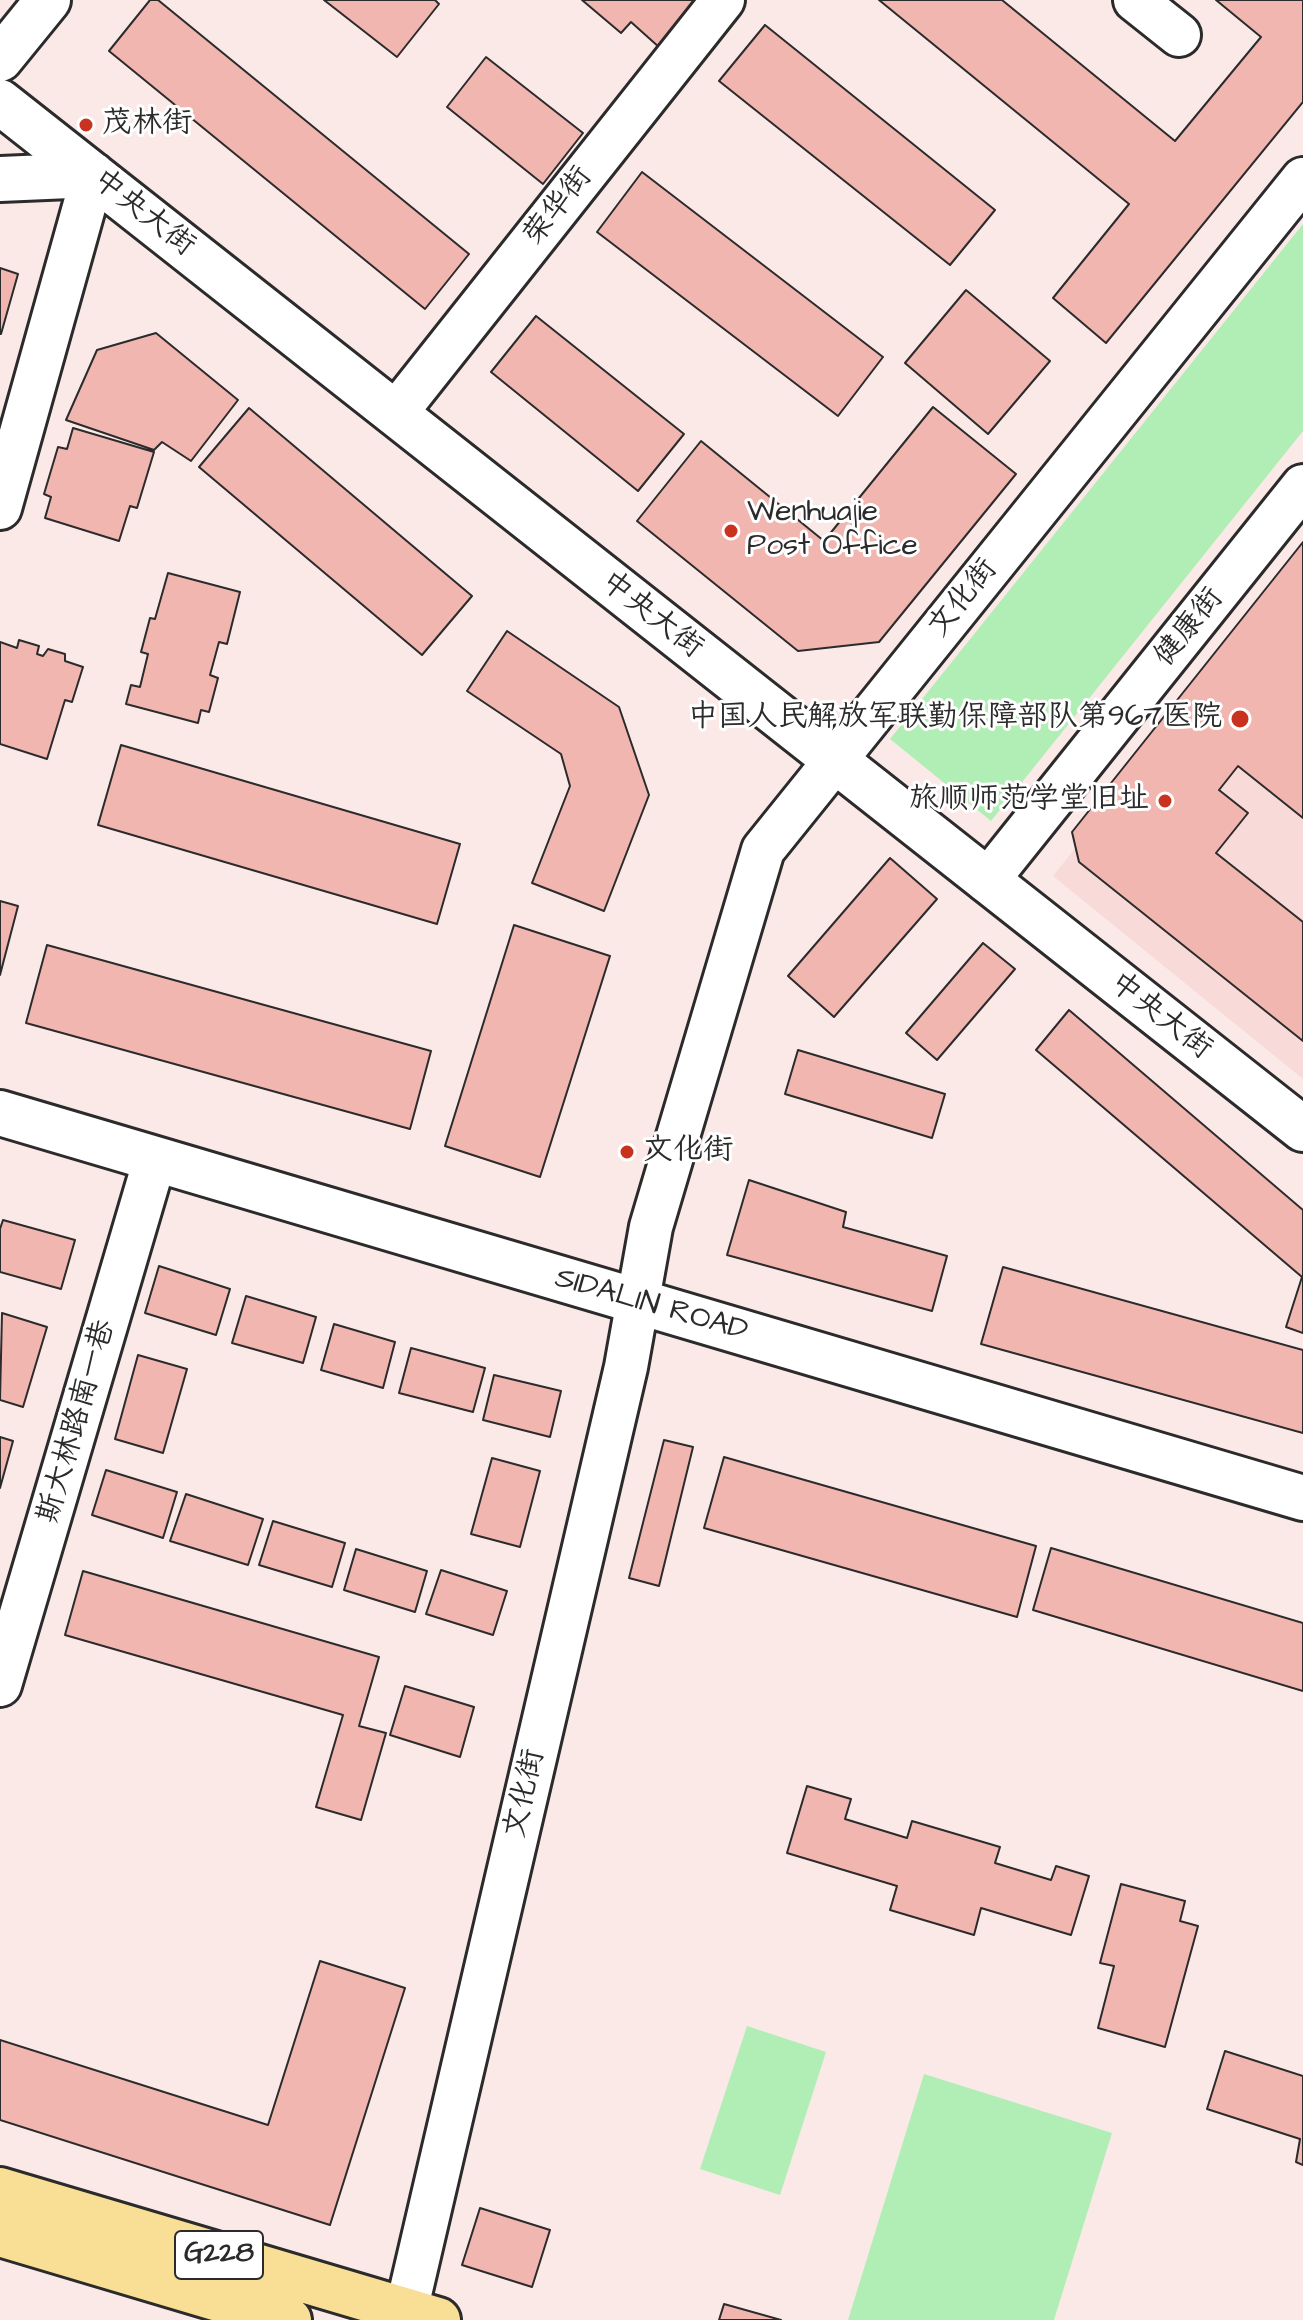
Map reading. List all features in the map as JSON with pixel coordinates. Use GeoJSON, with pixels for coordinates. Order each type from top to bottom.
{"type":"FeatureCollection","features":[{"type":"Feature","properties":{"kind":"highway","name":"G228"},"geometry":{"type":"LineString","coordinates":[[0,2190],[416,2317]]}},
{"type":"Feature","properties":{"kind":"highway","name":"G228"},"geometry":{"type":"LineString","coordinates":[[0,2234],[289,2320]]}},
{"type":"Feature","properties":{"kind":"street"},"geometry":{"type":"LineString","coordinates":[[0,59],[48,0]]}},
{"type":"Feature","properties":{"kind":"street","name":"荣华街"},"geometry":{"type":"LineString","coordinates":[[395,414],[723,0]]}},
{"type":"Feature","properties":{"kind":"street"},"geometry":{"type":"LineString","coordinates":[[1135,0],[1179,35]]}},
{"type":"Feature","properties":{"kind":"street","name":"中央大街"},"geometry":{"type":"LineString","coordinates":[[0,102],[1303,1129]]}},
{"type":"Feature","properties":{"kind":"street"},"geometry":{"type":"LineString","coordinates":[[0,179],[93,175],[0,508]]}},
{"type":"Feature","properties":{"kind":"street","name":"文化街"},"geometry":{"type":"LineString","coordinates":[[416,2317],[626,1367],[651,1227],[763,850],[1303,179]]}},
{"type":"Feature","properties":{"kind":"street","name":"健康街"},"geometry":{"type":"LineString","coordinates":[[987,881],[1303,486]]}},
{"type":"Feature","properties":{"kind":"street","name":"SIDALIN ROAD"},"geometry":{"type":"LineString","coordinates":[[0,1113],[1303,1498]]}},
{"type":"Feature","properties":{"kind":"street","name":"斯大林路南一巷"},"geometry":{"type":"LineString","coordinates":[[0,1685],[155,1159]]}},
{"type":"Feature","properties":{"kind":"shaded area","name":"中国人民解放军联勤保障部队第967医院"},"geometry":{"type":"Polygon","coordinates":[[[1303,563],[1303,1079],[1053,876],[1303,563]]]}},
{"type":"Feature","properties":{"kind":"green space"},"geometry":{"type":"Polygon","coordinates":[[[1303,224],[1303,431],[991,821],[890,739],[1303,224]]]}},
{"type":"Feature","properties":{"kind":"green space"},"geometry":{"type":"Polygon","coordinates":[[[747,2026],[826,2052],[780,2195],[700,2169],[747,2026]]]}},
{"type":"Feature","properties":{"kind":"green space"},"geometry":{"type":"Polygon","coordinates":[[[924,2074],[1112,2133],[1054,2320],[848,2320],[924,2074]]]}},
{"type":"Feature","properties":{"kind":"building"},"geometry":{"type":"Polygon","coordinates":[[[150,0],[158,0],[469,254],[425,309],[109,51],[150,0]]]}},
{"type":"Feature","properties":{"kind":"building"},"geometry":{"type":"Polygon","coordinates":[[[324,0],[435,0],[439,4],[397,57],[324,0]]]}},
{"type":"Feature","properties":{"kind":"building"},"geometry":{"type":"Polygon","coordinates":[[[582,0],[700,0],[660,48],[631,22],[621,33],[582,0]]]}},
{"type":"Feature","properties":{"kind":"building"},"geometry":{"type":"Polygon","coordinates":[[[879,0],[1002,0],[1175,141],[1261,37],[1216,0],[1303,0],[1303,102],[1106,343],[1053,298],[1129,204],[879,0]]]}},
{"type":"Feature","properties":{"kind":"building"},"geometry":{"type":"Polygon","coordinates":[[[765,25],[995,210],[950,265],[719,81],[765,25]]]}},
{"type":"Feature","properties":{"kind":"building"},"geometry":{"type":"Polygon","coordinates":[[[486,57],[583,133],[543,184],[447,107],[486,57]]]}},
{"type":"Feature","properties":{"kind":"building"},"geometry":{"type":"Polygon","coordinates":[[[642,172],[883,357],[838,416],[597,232],[642,172]]]}},
{"type":"Feature","properties":{"kind":"building"},"geometry":{"type":"Polygon","coordinates":[[[0,268],[18,274],[1,334],[0,334],[0,268]]]}},
{"type":"Feature","properties":{"kind":"building"},"geometry":{"type":"Polygon","coordinates":[[[966,290],[1050,361],[988,434],[905,363],[966,290]]]}},
{"type":"Feature","properties":{"kind":"building"},"geometry":{"type":"Polygon","coordinates":[[[536,316],[684,434],[638,491],[491,372],[536,316]]]}},
{"type":"Feature","properties":{"kind":"building"},"geometry":{"type":"Polygon","coordinates":[[[156,333],[238,400],[191,461],[162,442],[154,450],[66,420],[97,350],[156,333]]]}},
{"type":"Feature","properties":{"kind":"building","name":"Wenhuajie Post Office"},"geometry":{"type":"Polygon","coordinates":[[[933,407],[1016,474],[879,642],[798,651],[637,521],[701,441],[824,541],[933,407]]]}},
{"type":"Feature","properties":{"kind":"building"},"geometry":{"type":"Polygon","coordinates":[[[249,408],[472,596],[422,655],[199,467],[249,408]]]}},
{"type":"Feature","properties":{"kind":"building"},"geometry":{"type":"Polygon","coordinates":[[[73,428],[154,452],[137,508],[130,506],[119,541],[45,518],[51,497],[44,494],[58,447],[67,449],[73,428]]]}},
{"type":"Feature","properties":{"kind":"building","name":"中国人民解放军联勤保障部队第967医院"},"geometry":{"type":"Polygon","coordinates":[[[1303,542],[1303,818],[1238,766],[1219,790],[1248,813],[1216,853],[1303,922],[1303,1041],[1079,862],[1072,832],[1303,542]]]}},
{"type":"Feature","properties":{"kind":"building"},"geometry":{"type":"Polygon","coordinates":[[[168,573],[240,592],[227,644],[219,642],[210,675],[218,678],[209,712],[201,710],[198,723],[126,704],[131,685],[140,687],[148,654],[141,652],[150,618],[155,619],[168,573]]]}},
{"type":"Feature","properties":{"kind":"building"},"geometry":{"type":"Polygon","coordinates":[[[507,631],[619,707],[649,795],[604,911],[532,883],[570,786],[561,754],[467,691],[507,631]]]}},
{"type":"Feature","properties":{"kind":"building"},"geometry":{"type":"Polygon","coordinates":[[[19,640],[39,646],[37,654],[43,656],[48,649],[65,654],[65,661],[83,667],[72,702],[65,700],[47,759],[0,744],[0,642],[17,648],[19,640]]]}},
{"type":"Feature","properties":{"kind":"building"},"geometry":{"type":"Polygon","coordinates":[[[121,745],[460,844],[437,924],[98,825],[121,745]]]}},
{"type":"Feature","properties":{"kind":"building"},"geometry":{"type":"Polygon","coordinates":[[[890,858],[937,899],[834,1017],[788,976],[890,858]]]}},
{"type":"Feature","properties":{"kind":"building"},"geometry":{"type":"Polygon","coordinates":[[[0,901],[18,906],[0,975],[0,901]]]}},
{"type":"Feature","properties":{"kind":"building"},"geometry":{"type":"Polygon","coordinates":[[[514,925],[610,956],[540,1177],[445,1146],[514,925]]]}},
{"type":"Feature","properties":{"kind":"building"},"geometry":{"type":"Polygon","coordinates":[[[983,943],[1015,969],[937,1060],[906,1033],[983,943]]]}},
{"type":"Feature","properties":{"kind":"building"},"geometry":{"type":"Polygon","coordinates":[[[47,945],[431,1051],[410,1129],[26,1023],[47,945]]]}},
{"type":"Feature","properties":{"kind":"building"},"geometry":{"type":"Polygon","coordinates":[[[1069,1010],[1303,1210],[1303,1333],[1286,1327],[1302,1277],[1036,1050],[1069,1010]]]}},
{"type":"Feature","properties":{"kind":"building"},"geometry":{"type":"Polygon","coordinates":[[[798,1050],[945,1094],[932,1138],[785,1094],[798,1050]]]}},
{"type":"Feature","properties":{"kind":"building"},"geometry":{"type":"Polygon","coordinates":[[[749,1180],[846,1212],[843,1227],[947,1256],[932,1311],[727,1255],[749,1180]]]}},
{"type":"Feature","properties":{"kind":"building"},"geometry":{"type":"Polygon","coordinates":[[[3,1220],[75,1240],[61,1289],[0,1272],[0,1229],[3,1220]]]}},
{"type":"Feature","properties":{"kind":"building"},"geometry":{"type":"Polygon","coordinates":[[[159,1266],[230,1289],[216,1335],[145,1313],[159,1266]]]}},
{"type":"Feature","properties":{"kind":"building"},"geometry":{"type":"Polygon","coordinates":[[[1003,1267],[1303,1350],[1303,1433],[981,1344],[1003,1267]]]}},
{"type":"Feature","properties":{"kind":"building"},"geometry":{"type":"Polygon","coordinates":[[[246,1296],[316,1317],[303,1363],[232,1343],[246,1296]]]}},
{"type":"Feature","properties":{"kind":"building"},"geometry":{"type":"Polygon","coordinates":[[[2,1313],[47,1327],[23,1407],[0,1400],[2,1313]]]}},
{"type":"Feature","properties":{"kind":"building"},"geometry":{"type":"Polygon","coordinates":[[[334,1324],[395,1342],[383,1388],[321,1370],[334,1324]]]}},
{"type":"Feature","properties":{"kind":"building"},"geometry":{"type":"Polygon","coordinates":[[[411,1348],[485,1368],[473,1412],[399,1393],[411,1348]]]}},
{"type":"Feature","properties":{"kind":"building"},"geometry":{"type":"Polygon","coordinates":[[[138,1355],[187,1369],[163,1453],[115,1439],[138,1355]]]}},
{"type":"Feature","properties":{"kind":"building"},"geometry":{"type":"Polygon","coordinates":[[[494,1375],[561,1391],[550,1437],[483,1420],[494,1375]]]}},
{"type":"Feature","properties":{"kind":"building"},"geometry":{"type":"Polygon","coordinates":[[[0,1437],[13,1441],[0,1488],[0,1437]]]}},
{"type":"Feature","properties":{"kind":"building"},"geometry":{"type":"Polygon","coordinates":[[[664,1440],[693,1447],[659,1586],[629,1578],[664,1440]]]}},
{"type":"Feature","properties":{"kind":"building"},"geometry":{"type":"Polygon","coordinates":[[[724,1457],[1036,1546],[1017,1617],[704,1528],[724,1457]]]}},
{"type":"Feature","properties":{"kind":"building"},"geometry":{"type":"Polygon","coordinates":[[[492,1458],[540,1471],[520,1547],[471,1534],[492,1458]]]}},
{"type":"Feature","properties":{"kind":"building"},"geometry":{"type":"Polygon","coordinates":[[[106,1470],[177,1492],[163,1538],[92,1515],[106,1470]]]}},
{"type":"Feature","properties":{"kind":"building"},"geometry":{"type":"Polygon","coordinates":[[[186,1494],[263,1519],[248,1565],[170,1541],[186,1494]]]}},
{"type":"Feature","properties":{"kind":"building"},"geometry":{"type":"Polygon","coordinates":[[[273,1521],[345,1543],[332,1587],[259,1565],[273,1521]]]}},
{"type":"Feature","properties":{"kind":"building"},"geometry":{"type":"Polygon","coordinates":[[[1051,1548],[1303,1623],[1303,1691],[1033,1610],[1051,1548]]]}},
{"type":"Feature","properties":{"kind":"building"},"geometry":{"type":"Polygon","coordinates":[[[356,1549],[427,1571],[415,1612],[344,1590],[356,1549]]]}},
{"type":"Feature","properties":{"kind":"building"},"geometry":{"type":"Polygon","coordinates":[[[441,1570],[507,1591],[493,1635],[426,1614],[441,1570]]]}},
{"type":"Feature","properties":{"kind":"building"},"geometry":{"type":"Polygon","coordinates":[[[83,1571],[379,1657],[359,1726],[386,1733],[361,1820],[316,1807],[343,1715],[65,1635],[83,1571]]]}},
{"type":"Feature","properties":{"kind":"building"},"geometry":{"type":"Polygon","coordinates":[[[405,1686],[474,1707],[460,1757],[390,1735],[405,1686]]]}},
{"type":"Feature","properties":{"kind":"building"},"geometry":{"type":"Polygon","coordinates":[[[807,1786],[851,1799],[845,1819],[907,1838],[912,1821],[1000,1847],[995,1863],[1051,1880],[1056,1866],[1089,1876],[1071,1935],[981,1908],[974,1935],[890,1910],[897,1886],[787,1853],[807,1786]]]}},
{"type":"Feature","properties":{"kind":"building"},"geometry":{"type":"Polygon","coordinates":[[[1121,1884],[1185,1901],[1180,1921],[1198,1926],[1165,2047],[1098,2028],[1114,1966],[1100,1963],[1121,1884]]]}},
{"type":"Feature","properties":{"kind":"building"},"geometry":{"type":"Polygon","coordinates":[[[320,1961],[405,1988],[330,2225],[0,2120],[0,2040],[268,2125],[320,1961]]]}},
{"type":"Feature","properties":{"kind":"building"},"geometry":{"type":"Polygon","coordinates":[[[1225,2051],[1303,2076],[1303,2165],[1296,2162],[1300,2139],[1207,2109],[1225,2051]]]}},
{"type":"Feature","properties":{"kind":"building"},"geometry":{"type":"Polygon","coordinates":[[[480,2208],[550,2230],[532,2287],[462,2265],[480,2208]]]}},
{"type":"Feature","properties":{"kind":"building"},"geometry":{"type":"Polygon","coordinates":[[[724,2304],[781,2320],[719,2320],[724,2304]]]}},
{"type":"Feature","properties":{"kind":"place","name":"茂林街"},"geometry":{"type":"Point","coordinates":[86,125]}},
{"type":"Feature","properties":{"kind":"place","name":"Wenhuajie Post Office"},"geometry":{"type":"Point","coordinates":[731,531]}},
{"type":"Feature","properties":{"kind":"place","name":"中国人民解放军联勤保障部队第967医院"},"geometry":{"type":"Point","coordinates":[1240,719]}},
{"type":"Feature","properties":{"kind":"place","name":"旅顺师范学堂旧址"},"geometry":{"type":"Point","coordinates":[1165,801]}},
{"type":"Feature","properties":{"kind":"place","name":"文化街"},"geometry":{"type":"Point","coordinates":[627,1152]}}]}
